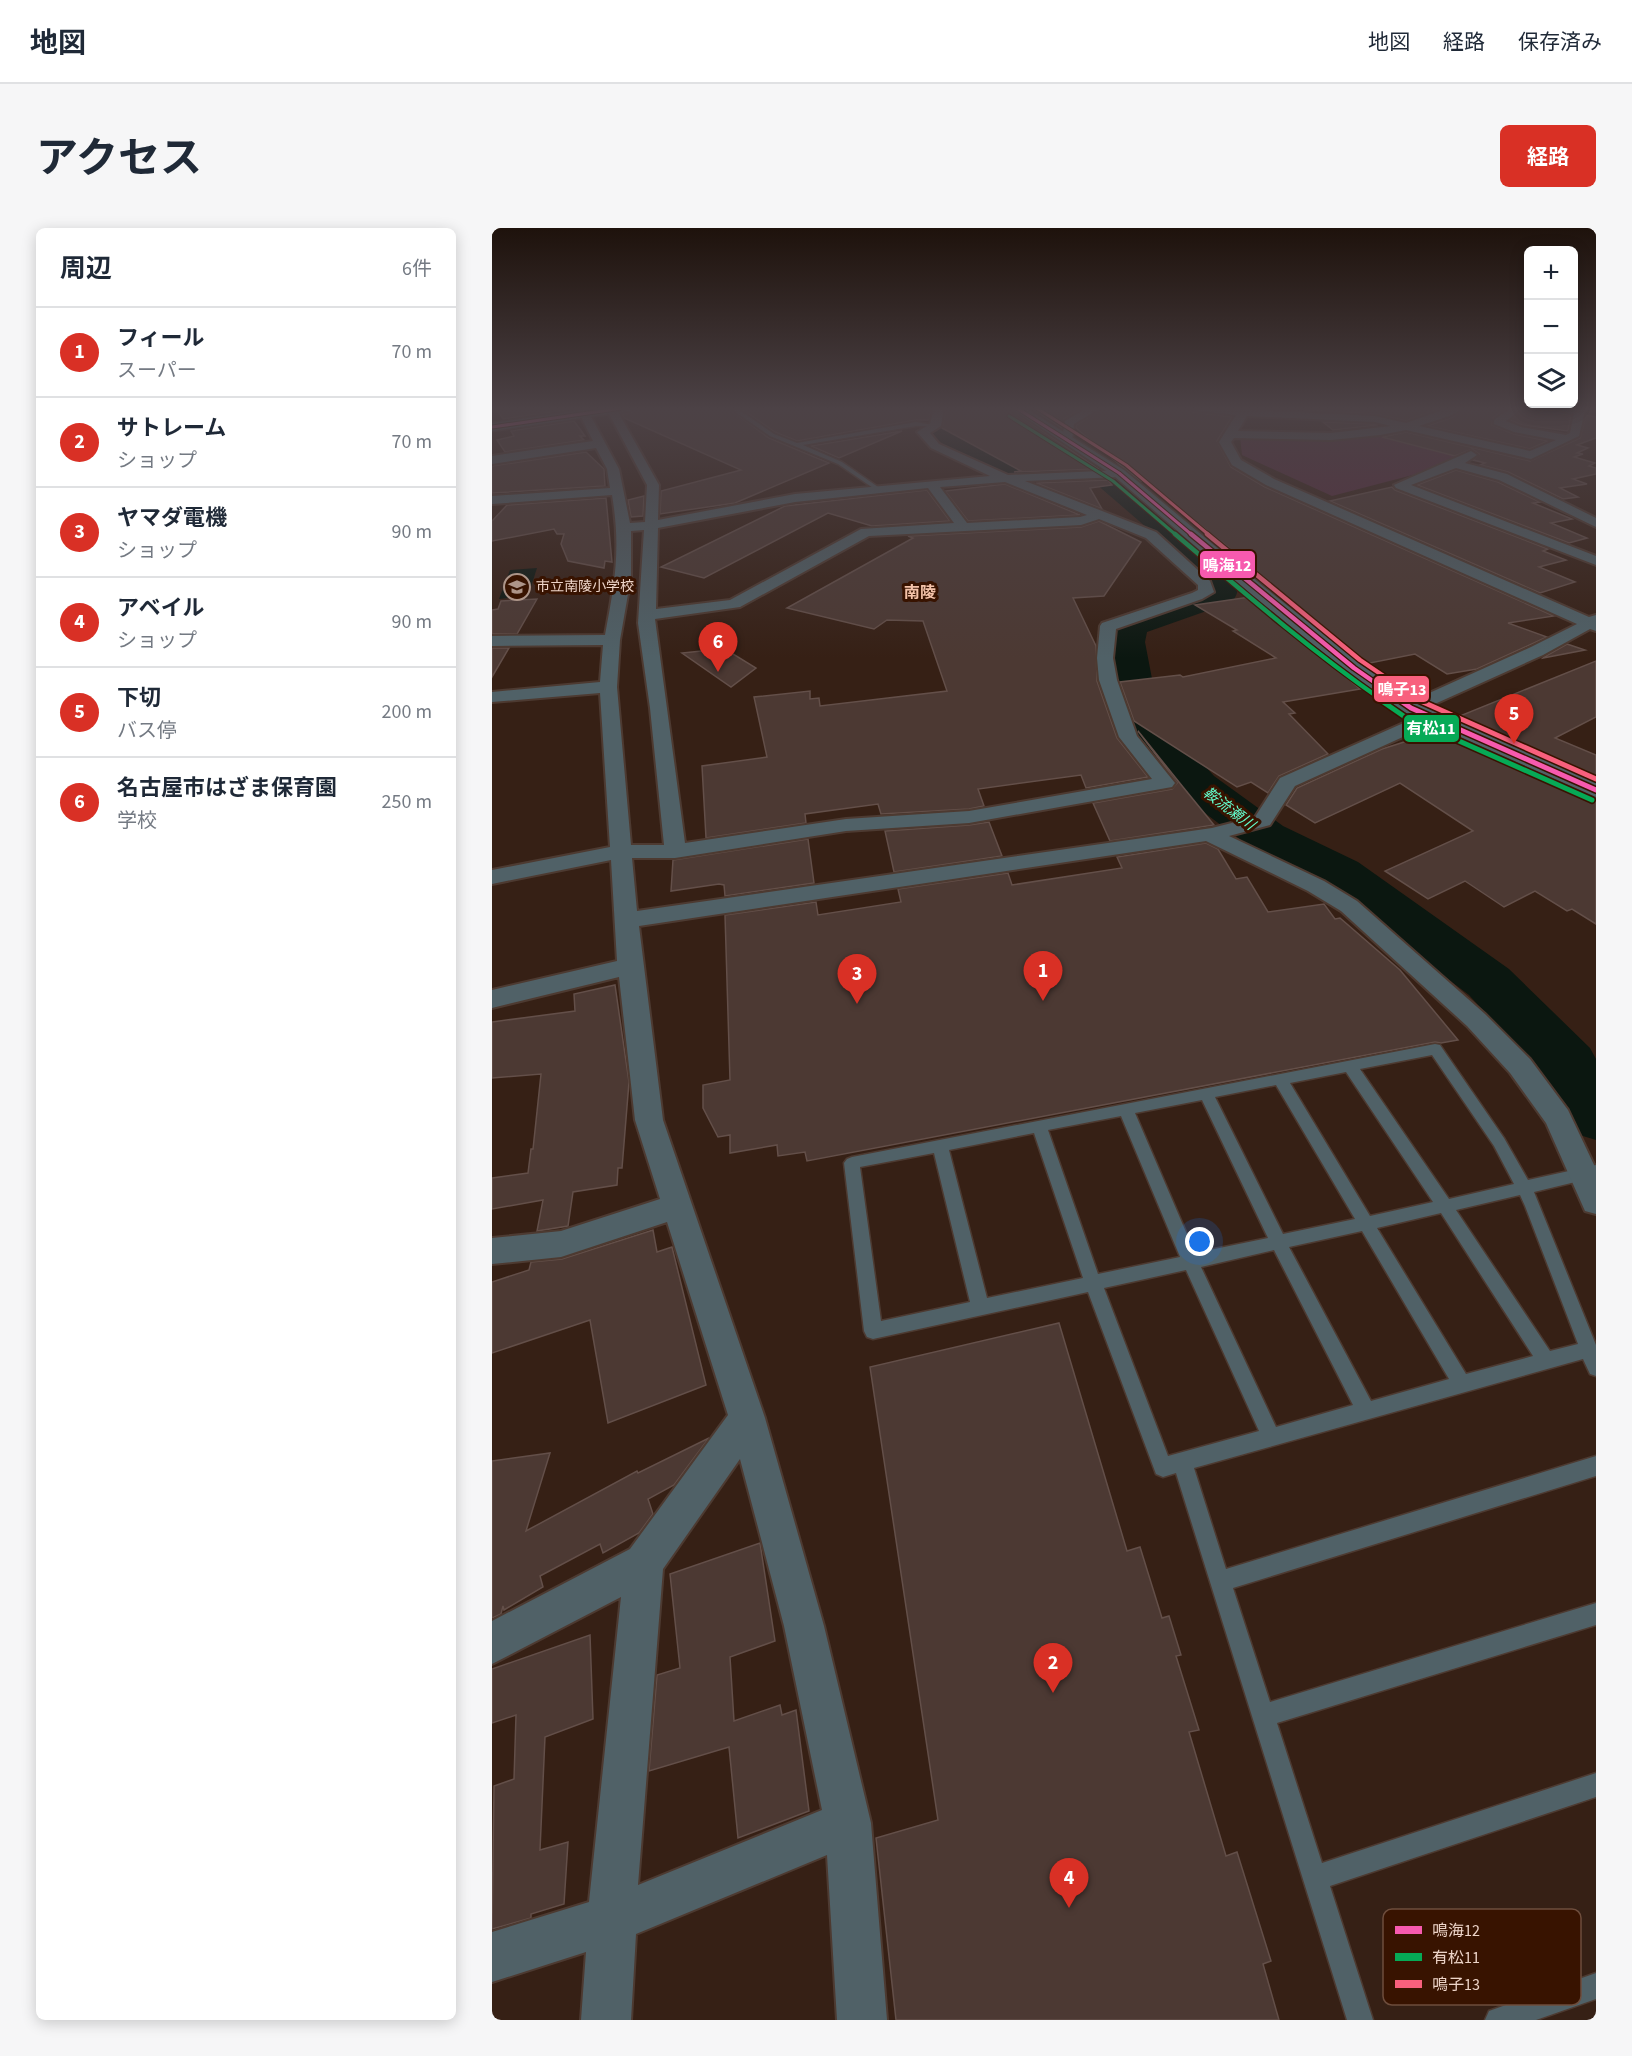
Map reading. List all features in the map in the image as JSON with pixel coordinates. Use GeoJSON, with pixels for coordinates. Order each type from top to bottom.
{"type":"FeatureCollection","features":[{"type":"Feature","properties":{"kind":"street"},"geometry":{"type":"LineString","coordinates":[[492,500],[616,491],[624,527],[624,577],[612,640],[608,687],[630,966],[649,1120],[747,1418],[804,1626],[848,1823],[862,2020]]}},
{"type":"Feature","properties":{"kind":"street"},"geometry":{"type":"LineString","coordinates":[[653,491],[648,615],[645,623],[659,708],[675,850]]}},
{"type":"Feature","properties":{"kind":"street"},"geometry":{"type":"LineString","coordinates":[[624,527],[650,526],[789,499],[855,491]]}},
{"type":"Feature","properties":{"kind":"street"},"geometry":{"type":"LineString","coordinates":[[937,491],[963,527]]}},
{"type":"Feature","properties":{"kind":"street"},"geometry":{"type":"LineString","coordinates":[[492,877],[620,852],[675,850],[846,825],[969,817],[1164,783],[1128,737],[1108,680],[1105,658],[1108,626],[1197,596],[1206,591],[1205,584],[1151,535],[1038,491]]}},
{"type":"Feature","properties":{"kind":"street"},"geometry":{"type":"LineString","coordinates":[[1140,491],[1258,591],[1354,668],[1411,708],[1596,790]]}},
{"type":"Feature","properties":{"kind":"street"},"geometry":{"type":"LineString","coordinates":[[1290,491],[1594,623]]}},
{"type":"Feature","properties":{"kind":"street"},"geometry":{"type":"LineString","coordinates":[[1415,491],[1596,561]]}},
{"type":"Feature","properties":{"kind":"street"},"geometry":{"type":"LineString","coordinates":[[1525,491],[1590,531],[1566,549]]}},
{"type":"Feature","properties":{"kind":"street"},"geometry":{"type":"LineString","coordinates":[[648,615],[734,604],[866,532],[1081,521],[1099,515]]}},
{"type":"Feature","properties":{"kind":"street"},"geometry":{"type":"LineString","coordinates":[[1411,708],[1594,623]]}},
{"type":"Feature","properties":{"kind":"street"},"geometry":{"type":"LineString","coordinates":[[492,641],[612,640]]}},
{"type":"Feature","properties":{"kind":"street"},"geometry":{"type":"LineString","coordinates":[[492,697],[608,687]]}},
{"type":"Feature","properties":{"kind":"street"},"geometry":{"type":"LineString","coordinates":[[626,920],[1211,835],[1263,821],[1287,782],[1432,717]]}},
{"type":"Feature","properties":{"kind":"street"},"geometry":{"type":"LineString","coordinates":[[1211,835],[1324,891],[1348,906],[1417,965],[1476,1020],[1520,1066],[1558,1118],[1590,1173],[1596,1202]]}},
{"type":"Feature","properties":{"kind":"street"},"geometry":{"type":"LineString","coordinates":[[492,999],[630,966]]}},
{"type":"Feature","properties":{"kind":"street"},"geometry":{"type":"LineString","coordinates":[[492,1251],[561,1244],[678,1206]]}},
{"type":"Feature","properties":{"kind":"street"},"geometry":{"type":"LineString","coordinates":[[492,1643],[644,1563],[747,1418]]}},
{"type":"Feature","properties":{"kind":"street"},"geometry":{"type":"LineString","coordinates":[[606,2020],[614,1919],[615,1872],[644,1563]]}},
{"type":"Feature","properties":{"kind":"street"},"geometry":{"type":"LineString","coordinates":[[492,1957],[614,1919],[848,1823]]}},
{"type":"Feature","properties":{"kind":"lane"},"geometry":{"type":"LineString","coordinates":[[1590,1173],[1523,1188],[1445,1206],[873,1331],[852,1163],[1435,1049],[1499,1142],[1523,1188],[1533,1205],[1596,1368]]}},
{"type":"Feature","properties":{"kind":"lane"},"geometry":{"type":"LineString","coordinates":[[1350,1066],[1546,1361]]}},
{"type":"Feature","properties":{"kind":"lane"},"geometry":{"type":"LineString","coordinates":[[1280,1079],[1462,1384]]}},
{"type":"Feature","properties":{"kind":"lane"},"geometry":{"type":"LineString","coordinates":[[1206,1094],[1278,1242],[1366,1411]]}},
{"type":"Feature","properties":{"kind":"lane"},"geometry":{"type":"LineString","coordinates":[[1126,1110],[1190,1261],[1270,1437]]}},
{"type":"Feature","properties":{"kind":"lane"},"geometry":{"type":"LineString","coordinates":[[1039,1127],[1093,1283],[1163,1467],[1589,1349]]}},
{"type":"Feature","properties":{"kind":"lane"},"geometry":{"type":"LineString","coordinates":[[940,1146],[980,1307]]}},
{"type":"Feature","properties":{"kind":"lane"},"geometry":{"type":"LineString","coordinates":[[1182,1462],[1360,2020]]}},
{"type":"Feature","properties":{"kind":"lane"},"geometry":{"type":"LineString","coordinates":[[1220,1581],[1596,1466]]}},
{"type":"Feature","properties":{"kind":"lane"},"geometry":{"type":"LineString","coordinates":[[1263,1716],[1596,1614]]}},
{"type":"Feature","properties":{"kind":"lane"},"geometry":{"type":"LineString","coordinates":[[1316,1878],[1596,1785]]}},
{"type":"Feature","properties":{"kind":"lane"},"geometry":{"type":"LineString","coordinates":[[1581,1991],[1596,1986]]}},
{"type":"Feature","properties":{"kind":"lane"},"geometry":{"type":"LineString","coordinates":[[1498,2020],[1541,2005]]}},
{"type":"Feature","properties":{"kind":"shaded area"},"geometry":{"type":"Polygon","coordinates":[[[1320,491],[1353,491],[1332,496],[1320,491]]]}},
{"type":"Feature","properties":{"kind":"shaded area"},"geometry":{"type":"Polygon","coordinates":[[[537,568],[528,596],[499,599],[510,570],[537,568]]]}},
{"type":"Feature","properties":{"kind":"building"},"geometry":{"type":"Polygon","coordinates":[[[492,491],[530,491],[492,493],[492,491]]]}},
{"type":"Feature","properties":{"kind":"building"},"geometry":{"type":"Polygon","coordinates":[[[661,491],[764,491],[735,503],[660,514],[661,491]]]}},
{"type":"Feature","properties":{"kind":"building"},"geometry":{"type":"Polygon","coordinates":[[[927,491],[950,521],[872,526],[828,513],[704,578],[661,567],[785,506],[927,491]]]}},
{"type":"Feature","properties":{"kind":"building"},"geometry":{"type":"Polygon","coordinates":[[[945,491],[1021,491],[1080,515],[968,521],[945,491]]]}},
{"type":"Feature","properties":{"kind":"building"},"geometry":{"type":"Polygon","coordinates":[[[1055,491],[1092,491],[1102,509],[1055,491]]]}},
{"type":"Feature","properties":{"kind":"building"},"geometry":{"type":"Polygon","coordinates":[[[1156,491],[1273,491],[1554,616],[1508,623],[1547,637],[1477,669],[1447,674],[1415,654],[1365,664],[1220,546],[1228,547],[1156,491]]]}},
{"type":"Feature","properties":{"kind":"building"},"geometry":{"type":"Polygon","coordinates":[[[1376,491],[1397,491],[1548,549],[1543,551],[1566,560],[1539,567],[1575,582],[1540,593],[1330,501],[1376,491]]]}},
{"type":"Feature","properties":{"kind":"building"},"geometry":{"type":"Polygon","coordinates":[[[1432,491],[1516,491],[1540,502],[1533,503],[1572,519],[1551,523],[1587,538],[1569,543],[1432,491]]]}},
{"type":"Feature","properties":{"kind":"building"},"geometry":{"type":"Polygon","coordinates":[[[1546,491],[1565,491],[1578,497],[1563,499],[1546,491]]]}},
{"type":"Feature","properties":{"kind":"building"},"geometry":{"type":"Polygon","coordinates":[[[644,496],[643,516],[631,517],[628,500],[644,496]]]}},
{"type":"Feature","properties":{"kind":"building"},"geometry":{"type":"Polygon","coordinates":[[[606,498],[612,562],[605,561],[604,568],[568,561],[561,544],[564,534],[557,534],[554,529],[492,541],[492,521],[507,505],[606,498]]]}},
{"type":"Feature","properties":{"kind":"building"},"geometry":{"type":"Polygon","coordinates":[[[1099,521],[1141,542],[1104,596],[1073,598],[1096,646],[1097,681],[1117,738],[1148,777],[1086,788],[1081,775],[978,789],[984,806],[969,809],[881,814],[878,804],[805,814],[806,823],[706,838],[702,766],[767,757],[754,697],[810,691],[810,699],[819,698],[820,706],[947,691],[923,621],[887,620],[874,629],[787,608],[913,538],[908,536],[1081,527],[1099,521]]]}},
{"type":"Feature","properties":{"kind":"building"},"geometry":{"type":"Polygon","coordinates":[[[1250,597],[1340,669],[1337,669],[1360,689],[1283,702],[1295,713],[1289,714],[1328,754],[1279,776],[1268,793],[1251,782],[1237,787],[1134,721],[1120,682],[1180,675],[1183,677],[1276,658],[1233,631],[1237,630],[1195,605],[1250,597]]]}},
{"type":"Feature","properties":{"kind":"building"},"geometry":{"type":"Polygon","coordinates":[[[537,599],[517,634],[492,634],[492,610],[498,609],[501,601],[537,599]]]}},
{"type":"Feature","properties":{"kind":"building"},"geometry":{"type":"Polygon","coordinates":[[[1567,644],[1585,650],[1543,658],[1544,657],[1567,644]]]}},
{"type":"Feature","properties":{"kind":"building"},"geometry":{"type":"Polygon","coordinates":[[[492,648],[509,648],[492,677],[492,648]]]}},
{"type":"Feature","properties":{"kind":"building"},"geometry":{"type":"Polygon","coordinates":[[[725,649],[756,668],[731,687],[682,653],[725,649]]]}},
{"type":"Feature","properties":{"kind":"building"},"geometry":{"type":"Polygon","coordinates":[[[1596,661],[1596,717],[1555,738],[1596,755],[1596,779],[1455,718],[1596,661]]]}},
{"type":"Feature","properties":{"kind":"building"},"geometry":{"type":"Polygon","coordinates":[[[1432,727],[1596,799],[1596,924],[1572,909],[1567,911],[1535,891],[1504,907],[1465,881],[1428,899],[1385,871],[1473,831],[1400,783],[1315,823],[1286,805],[1297,788],[1382,749],[1420,737],[1415,734],[1432,727]]]}},
{"type":"Feature","properties":{"kind":"building"},"geometry":{"type":"Polygon","coordinates":[[[1138,731],[1214,825],[1110,841],[1093,803],[1172,789],[1177,783],[1138,731]]]}},
{"type":"Feature","properties":{"kind":"building"},"geometry":{"type":"Polygon","coordinates":[[[989,822],[1002,856],[894,872],[885,831],[989,822]]]}},
{"type":"Feature","properties":{"kind":"building"},"geometry":{"type":"Polygon","coordinates":[[[808,839],[814,883],[725,896],[724,885],[719,884],[671,891],[673,860],[808,839]]]}},
{"type":"Feature","properties":{"kind":"building"},"geometry":{"type":"Polygon","coordinates":[[[1206,843],[1218,849],[1236,879],[1247,877],[1268,912],[1324,904],[1335,919],[1340,918],[1400,970],[1458,1040],[1435,1042],[807,1161],[805,1152],[778,1156],[777,1145],[730,1153],[730,1135],[718,1137],[703,1108],[703,1085],[730,1080],[725,915],[816,902],[818,915],[901,902],[898,889],[1008,873],[1012,885],[1122,868],[1117,857],[1206,843]]]}},
{"type":"Feature","properties":{"kind":"building"},"geometry":{"type":"Polygon","coordinates":[[[615,985],[629,1082],[622,1168],[618,1168],[617,1185],[573,1192],[568,1226],[537,1231],[543,1200],[492,1209],[492,1178],[528,1173],[531,1149],[533,1149],[541,1074],[492,1078],[492,1022],[575,1011],[574,994],[615,985]]]}},
{"type":"Feature","properties":{"kind":"building"},"geometry":{"type":"Polygon","coordinates":[[[653,1230],[657,1252],[672,1247],[706,1385],[608,1423],[590,1320],[492,1353],[492,1282],[529,1270],[531,1262],[562,1259],[653,1230]]]}},
{"type":"Feature","properties":{"kind":"building"},"geometry":{"type":"Polygon","coordinates":[[[1059,1323],[1127,1551],[1140,1547],[1162,1618],[1169,1616],[1181,1655],[1176,1656],[1199,1730],[1189,1732],[1226,1856],[1237,1852],[1271,1961],[1263,1964],[1279,2020],[896,2020],[876,1838],[938,1820],[870,1367],[1059,1323]]]}},
{"type":"Feature","properties":{"kind":"building"},"geometry":{"type":"Polygon","coordinates":[[[709,1438],[674,1485],[648,1499],[653,1514],[639,1533],[603,1553],[600,1544],[540,1576],[543,1587],[504,1610],[503,1606],[501,1614],[492,1618],[492,1461],[550,1453],[526,1531],[637,1471],[638,1473],[709,1438]]]}},
{"type":"Feature","properties":{"kind":"building"},"geometry":{"type":"Polygon","coordinates":[[[760,1543],[775,1641],[730,1657],[734,1721],[780,1705],[782,1715],[796,1710],[809,1811],[738,1838],[729,1747],[649,1771],[657,1675],[680,1668],[670,1574],[760,1543]]]}},
{"type":"Feature","properties":{"kind":"building"},"geometry":{"type":"Polygon","coordinates":[[[590,1635],[593,1719],[545,1737],[540,1850],[568,1842],[564,1904],[531,1914],[531,1918],[492,1929],[494,1786],[514,1779],[516,1715],[492,1723],[492,1669],[590,1635]]]}},
{"type":"Feature","properties":{"kind":"waterway","name":"鞍流瀬川"},"geometry":{"type":"LineString","coordinates":[[1121,491],[1157,521],[1221,586],[1220,595],[1130,626],[1126,642],[1129,661],[1133,684],[1146,726],[1198,786],[1266,836],[1340,873],[1489,982],[1568,1064],[1596,1116]]}},
{"type":"Feature","properties":{"kind":"transit line","name":"有松11"},"geometry":{"type":"LineString","coordinates":[[1124,491],[1251,599],[1347,676],[1405,717],[1592,800]]}},
{"type":"Feature","properties":{"kind":"transit line","name":"鳴海12"},"geometry":{"type":"LineString","coordinates":[[1140,491],[1258,591],[1354,668],[1411,708],[1596,790]]}},
{"type":"Feature","properties":{"kind":"transit line","name":"鳴子13"},"geometry":{"type":"LineString","coordinates":[[1156,491],[1360,660],[1416,699],[1596,779]]}},
{"type":"Feature","properties":{"kind":"place","name":"市立南陵小学校"},"geometry":{"type":"Point","coordinates":[517,587]}},
{"type":"Feature","properties":{"kind":"place","name":"名古屋市はざま保育園"},"geometry":{"type":"Point","coordinates":[718,672]}},
{"type":"Feature","properties":{"kind":"place","name":"下切"},"geometry":{"type":"Point","coordinates":[1514,744]}},
{"type":"Feature","properties":{"kind":"place","name":"フィール"},"geometry":{"type":"Point","coordinates":[1043,1001]}},
{"type":"Feature","properties":{"kind":"place","name":"ヤマダ電機"},"geometry":{"type":"Point","coordinates":[857,1004]}},
{"type":"Feature","properties":{"kind":"place","name":"サトレーム"},"geometry":{"type":"Point","coordinates":[1053,1693]}},
{"type":"Feature","properties":{"kind":"place","name":"アベイル"},"geometry":{"type":"Point","coordinates":[1069,1908]}},
{"type":"Feature","properties":{"kind":"district","name":"南陵"},"geometry":{"type":"Point","coordinates":[920,593]}}]}
